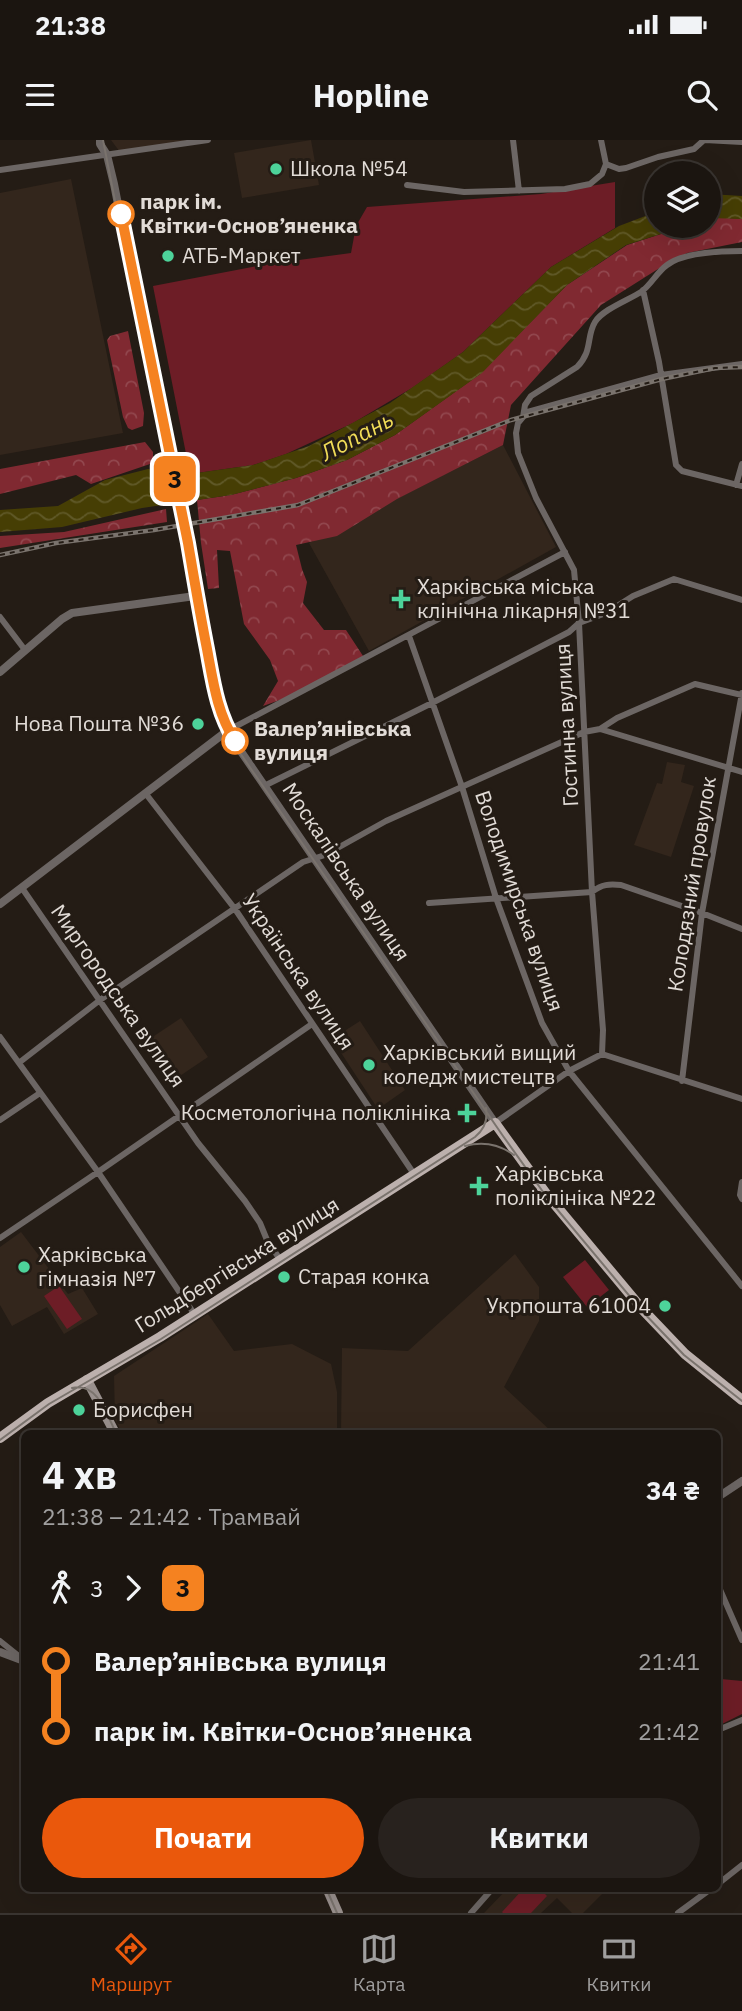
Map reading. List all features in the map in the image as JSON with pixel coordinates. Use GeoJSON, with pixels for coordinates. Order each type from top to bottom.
{"type":"FeatureCollection","features":[{"type":"Feature","properties":{"kind":"main road","name":"Гольдбергівська вулиця"},"geometry":{"type":"LineString","coordinates":[[0,1438],[48,1403],[195,1315],[495,1123]]}},
{"type":"Feature","properties":{"kind":"main road","name":"Москалівська вулиця"},"geometry":{"type":"LineString","coordinates":[[495,1123],[547,1195],[643,1310],[685,1354],[742,1399]]}},
{"type":"Feature","properties":{"kind":"main road"},"geometry":{"type":"LineString","coordinates":[[87,1380],[113,1430]]}},
{"type":"Feature","properties":{"kind":"main road"},"geometry":{"type":"LineString","coordinates":[[329,1892],[338,1913]]}},
{"type":"Feature","properties":{"kind":"street","name":"Москалівська вулиця"},"geometry":{"type":"LineString","coordinates":[[100,140],[107,156],[216,704],[227,731],[495,1123]]}},
{"type":"Feature","properties":{"kind":"street"},"geometry":{"type":"LineString","coordinates":[[0,170],[208,140]]}},
{"type":"Feature","properties":{"kind":"street"},"geometry":{"type":"LineString","coordinates":[[513,140],[519,191]]}},
{"type":"Feature","properties":{"kind":"street"},"geometry":{"type":"LineString","coordinates":[[407,185],[464,192],[565,189],[590,184],[602,174],[606,164],[601,140]]}},
{"type":"Feature","properties":{"kind":"street"},"geometry":{"type":"LineString","coordinates":[[606,164],[619,169],[626,168],[694,149],[705,140],[742,142]]}},
{"type":"Feature","properties":{"kind":"street"},"geometry":{"type":"LineString","coordinates":[[742,251],[704,253],[667,265],[643,290],[600,316],[584,360],[578,367],[531,396],[524,412],[661,375],[742,364]]}},
{"type":"Feature","properties":{"kind":"street"},"geometry":{"type":"LineString","coordinates":[[643,290],[676,465],[682,471],[739,486],[742,464]]}},
{"type":"Feature","properties":{"kind":"street","name":"Гостинна вулиця"},"geometry":{"type":"LineString","coordinates":[[524,412],[516,433],[518,453],[536,498],[574,570],[592,892],[603,1030],[602,1054]]}},
{"type":"Feature","properties":{"kind":"street"},"geometry":{"type":"LineString","coordinates":[[0,904],[227,731],[565,552]]}},
{"type":"Feature","properties":{"kind":"street"},"geometry":{"type":"LineString","coordinates":[[264,786],[432,703],[569,632],[579,623],[606,613],[634,596],[674,579],[742,600]]}},
{"type":"Feature","properties":{"kind":"street"},"geometry":{"type":"LineString","coordinates":[[0,672],[72,613],[195,596]]}},
{"type":"Feature","properties":{"kind":"street"},"geometry":{"type":"LineString","coordinates":[[0,617],[25,650]]}},
{"type":"Feature","properties":{"kind":"street","name":"Володимирська вулиця"},"geometry":{"type":"LineString","coordinates":[[409,636],[462,787],[496,898],[542,1023],[569,1070],[742,1286]]}},
{"type":"Feature","properties":{"kind":"street"},"geometry":{"type":"LineString","coordinates":[[20,1062],[100,1000],[303,862],[332,851],[386,821],[584,732],[600,729],[617,718],[695,684],[742,695]]}},
{"type":"Feature","properties":{"kind":"street","name":"Колодязний провулок"},"geometry":{"type":"LineString","coordinates":[[682,1081],[702,913],[742,695]]}},
{"type":"Feature","properties":{"kind":"street"},"geometry":{"type":"LineString","coordinates":[[600,729],[742,772]]}},
{"type":"Feature","properties":{"kind":"street","name":"Українська вулиця"},"geometry":{"type":"LineString","coordinates":[[146,794],[235,909],[414,1174]]}},
{"type":"Feature","properties":{"kind":"street"},"geometry":{"type":"LineString","coordinates":[[429,903],[592,892],[608,884],[621,885],[742,929]]}},
{"type":"Feature","properties":{"kind":"street","name":"Миргородська вулиця"},"geometry":{"type":"LineString","coordinates":[[22,888],[198,1143],[260,1223],[281,1261]]}},
{"type":"Feature","properties":{"kind":"street"},"geometry":{"type":"LineString","coordinates":[[0,1238],[312,1024]]}},
{"type":"Feature","properties":{"kind":"street"},"geometry":{"type":"LineString","coordinates":[[0,1038],[98,1172],[195,1315]]}},
{"type":"Feature","properties":{"kind":"street"},"geometry":{"type":"LineString","coordinates":[[495,1123],[569,1070],[602,1054],[742,1099]]}},
{"type":"Feature","properties":{"kind":"street"},"geometry":{"type":"LineString","coordinates":[[0,1120],[40,1093]]}},
{"type":"Feature","properties":{"kind":"street"},"geometry":{"type":"LineString","coordinates":[[742,1182],[742,1199]]}},
{"type":"Feature","properties":{"kind":"street"},"geometry":{"type":"LineString","coordinates":[[721,1495],[742,1481]]}},
{"type":"Feature","properties":{"kind":"street"},"geometry":{"type":"LineString","coordinates":[[721,1592],[742,1640]]}},
{"type":"Feature","properties":{"kind":"street"},"geometry":{"type":"LineString","coordinates":[[0,1641],[21,1658]]}},
{"type":"Feature","properties":{"kind":"street"},"geometry":{"type":"LineString","coordinates":[[0,1652],[21,1660]]}},
{"type":"Feature","properties":{"kind":"street"},"geometry":{"type":"LineString","coordinates":[[721,1729],[742,1720]]}},
{"type":"Feature","properties":{"kind":"street"},"geometry":{"type":"LineString","coordinates":[[721,1882],[742,1865]]}},
{"type":"Feature","properties":{"kind":"street"},"geometry":{"type":"LineString","coordinates":[[471,1913],[490,1892]]}},
{"type":"Feature","properties":{"kind":"street"},"geometry":{"type":"LineString","coordinates":[[678,1913],[707,1892]]}},
{"type":"Feature","properties":{"kind":"street"},"geometry":{"type":"LineString","coordinates":[[690,1905],[695,1913]]}},
{"type":"Feature","properties":{"kind":"shaded area"},"geometry":{"type":"Polygon","coordinates":[[[111,140],[189,140],[120,152],[111,140]]]}},
{"type":"Feature","properties":{"kind":"shaded area","name":"Школа №54"},"geometry":{"type":"Polygon","coordinates":[[[311,140],[319,185],[242,198],[234,153],[311,140]]]}},
{"type":"Feature","properties":{"kind":"shaded area"},"geometry":{"type":"Polygon","coordinates":[[[71,179],[123,433],[0,455],[0,193],[71,179]]]}},
{"type":"Feature","properties":{"kind":"shaded area"},"geometry":{"type":"Polygon","coordinates":[[[615,182],[615,228],[551,267],[463,352],[412,388],[353,423],[286,454],[253,465],[190,474],[153,286],[262,265],[351,253],[356,226],[367,207],[541,194],[615,182]]]}},
{"type":"Feature","properties":{"kind":"shaded area","name":"Харківська міська клінічна лікарня №31"},"geometry":{"type":"Polygon","coordinates":[[[503,445],[556,547],[369,651],[309,543],[503,445]]]}},
{"type":"Feature","properties":{"kind":"shaded area"},"geometry":{"type":"Polygon","coordinates":[[[667,762],[685,765],[681,782],[694,786],[671,857],[634,845],[657,783],[662,784],[667,762]]]}},
{"type":"Feature","properties":{"kind":"shaded area"},"geometry":{"type":"Polygon","coordinates":[[[181,1018],[208,1057],[168,1084],[142,1044],[181,1018]]]}},
{"type":"Feature","properties":{"kind":"shaded area","name":"Харківський вищий коледж мистецтв"},"geometry":{"type":"Polygon","coordinates":[[[360,1021],[405,1090],[378,1109],[332,1039],[360,1021]]]}},
{"type":"Feature","properties":{"kind":"shaded area","name":"Харківська гімназія №7"},"geometry":{"type":"Polygon","coordinates":[[[21,1232],[68,1294],[82,1288],[98,1314],[64,1334],[47,1307],[12,1326],[0,1305],[0,1247],[21,1232]]]}},
{"type":"Feature","properties":{"kind":"shaded area"},"geometry":{"type":"Polygon","coordinates":[[[515,1254],[539,1287],[539,1321],[504,1387],[550,1430],[341,1430],[342,1348],[408,1351],[515,1254]]]}},
{"type":"Feature","properties":{"kind":"shaded area"},"geometry":{"type":"Polygon","coordinates":[[[585,1260],[609,1290],[587,1307],[563,1277],[585,1260]]]}},
{"type":"Feature","properties":{"kind":"shaded area"},"geometry":{"type":"Polygon","coordinates":[[[59,1286],[82,1319],[67,1329],[44,1296],[59,1286]]]}},
{"type":"Feature","properties":{"kind":"shaded area"},"geometry":{"type":"Polygon","coordinates":[[[208,1314],[234,1351],[292,1344],[331,1364],[337,1392],[337,1430],[120,1430],[115,1419],[114,1376],[208,1314]]]}},
{"type":"Feature","properties":{"kind":"shaded area"},"geometry":{"type":"Polygon","coordinates":[[[721,1679],[742,1681],[742,1714],[721,1724],[721,1679]]]}},
{"type":"Feature","properties":{"kind":"shaded area"},"geometry":{"type":"Polygon","coordinates":[[[504,1892],[604,1892],[583,1913],[572,1913],[557,1898],[541,1913],[484,1913],[504,1892]]]}},
{"type":"Feature","properties":{"kind":"shaded area"},"geometry":{"type":"Polygon","coordinates":[[[520,1892],[543,1892],[547,1896],[531,1913],[502,1912],[520,1892]]]}},
{"type":"Feature","properties":{"kind":"green space"},"geometry":{"type":"Polygon","coordinates":[[[721,218],[742,219],[742,242],[687,253],[601,305],[511,405],[503,445],[397,499],[337,536],[296,545],[307,582],[303,603],[324,630],[346,630],[365,659],[294,695],[263,706],[278,681],[270,660],[244,624],[230,551],[217,550],[219,588],[208,589],[197,500],[231,495],[296,478],[347,460],[395,435],[480,374],[567,285],[627,245],[649,238],[721,238],[721,218]]]}},
{"type":"Feature","properties":{"kind":"green space"},"geometry":{"type":"Polygon","coordinates":[[[128,331],[144,413],[143,426],[132,430],[128,428],[123,417],[107,340],[110,336],[128,331]]]}},
{"type":"Feature","properties":{"kind":"green space"},"geometry":{"type":"Polygon","coordinates":[[[145,442],[153,452],[153,463],[91,484],[76,475],[0,494],[0,469],[145,442]]]}},
{"type":"Feature","properties":{"kind":"green space"},"geometry":{"type":"Polygon","coordinates":[[[166,509],[167,522],[0,548],[0,536],[64,532],[166,509]]]}},
{"type":"Feature","properties":{"kind":"water"},"geometry":{"type":"Polygon","coordinates":[[[721,195],[742,196],[742,219],[721,218],[721,195]]]}},
{"type":"Feature","properties":{"kind":"water","name":"Лопань"},"geometry":{"type":"Polygon","coordinates":[[[644,217],[644,238],[648,238],[626,245],[567,285],[482,373],[395,435],[347,460],[296,478],[231,495],[142,508],[62,527],[0,532],[0,510],[58,506],[105,480],[148,469],[190,474],[253,465],[309,446],[390,403],[463,352],[551,267],[619,226],[644,217]]]}},
{"type":"Feature","properties":{"kind":"pier"},"geometry":{"type":"Polygon","coordinates":[[[161,467],[183,469],[191,504],[170,507],[161,467]]]}},
{"type":"Feature","properties":{"kind":"tram line"},"geometry":{"type":"LineString","coordinates":[[103,140],[213,699],[225,731],[546,1196],[642,1311],[684,1355],[742,1401]]}},
{"type":"Feature","properties":{"kind":"tram line","name":"3"},"geometry":{"type":"LineString","coordinates":[[121,214],[218,704],[235,741]]}},
{"type":"Feature","properties":{"kind":"tram line"},"geometry":{"type":"LineString","coordinates":[[0,1440],[49,1404],[161,1339],[475,1137],[485,1124],[486,1108]]}},
{"type":"Feature","properties":{"kind":"tram line"},"geometry":{"type":"LineString","coordinates":[[465,1146],[491,1144],[514,1155]]}},
{"type":"Feature","properties":{"kind":"tram line"},"geometry":{"type":"LineString","coordinates":[[72,1388],[81,1387],[95,1395],[115,1430]]}},
{"type":"Feature","properties":{"kind":"tram line"},"geometry":{"type":"LineString","coordinates":[[328,1892],[337,1913]]}},
{"type":"Feature","properties":{"kind":"railway"},"geometry":{"type":"LineString","coordinates":[[0,555],[56,543],[154,530],[298,505],[511,420],[662,379],[715,368],[742,367]]}},
{"type":"Feature","properties":{"kind":"place","name":"Школа №54"},"geometry":{"type":"Point","coordinates":[276,169]}},
{"type":"Feature","properties":{"kind":"place","name":"парк ім. Квітки-Основ’яненка"},"geometry":{"type":"Point","coordinates":[121,214]}},
{"type":"Feature","properties":{"kind":"place","name":"АТБ-Маркет"},"geometry":{"type":"Point","coordinates":[168,256]}},
{"type":"Feature","properties":{"kind":"place","name":"Харківська міська клінічна лікарня №31"},"geometry":{"type":"Point","coordinates":[401,599]}},
{"type":"Feature","properties":{"kind":"place","name":"Нова Пошта №36"},"geometry":{"type":"Point","coordinates":[198,724]}},
{"type":"Feature","properties":{"kind":"place","name":"Валер’янівська вулиця"},"geometry":{"type":"Point","coordinates":[235,741]}},
{"type":"Feature","properties":{"kind":"place","name":"Харківський вищий коледж мистецтв"},"geometry":{"type":"Point","coordinates":[369,1065]}},
{"type":"Feature","properties":{"kind":"place","name":"Косметологічна поліклініка"},"geometry":{"type":"Point","coordinates":[467,1113]}},
{"type":"Feature","properties":{"kind":"place","name":"Харківська поліклініка №22"},"geometry":{"type":"Point","coordinates":[479,1186]}},
{"type":"Feature","properties":{"kind":"place","name":"Харківська гімназія №7"},"geometry":{"type":"Point","coordinates":[24,1267]}},
{"type":"Feature","properties":{"kind":"place","name":"Старая конка"},"geometry":{"type":"Point","coordinates":[284,1277]}},
{"type":"Feature","properties":{"kind":"place","name":"Укрпошта 61004"},"geometry":{"type":"Point","coordinates":[665,1306]}},
{"type":"Feature","properties":{"kind":"place","name":"Борисфен"},"geometry":{"type":"Point","coordinates":[79,1410]}}]}
